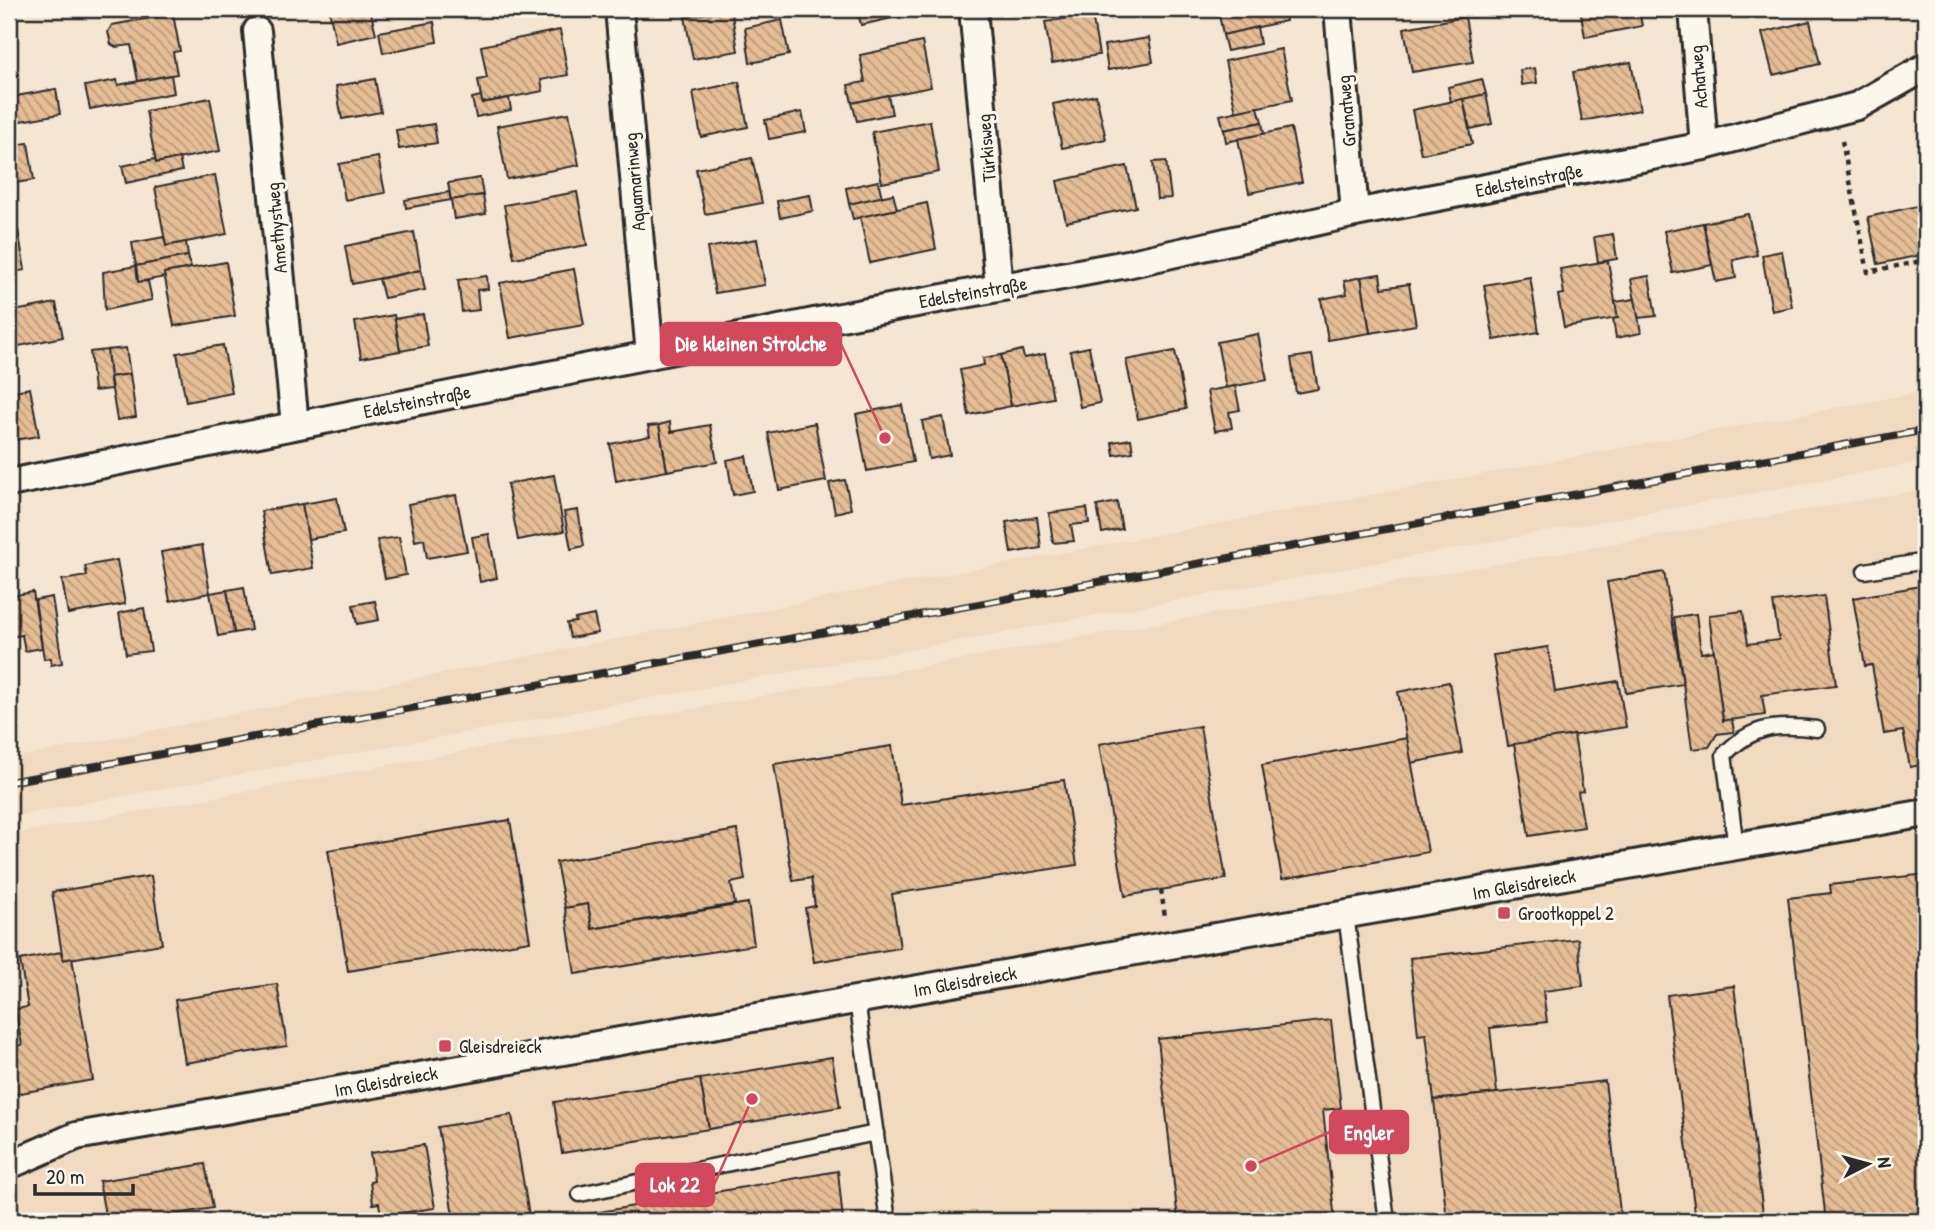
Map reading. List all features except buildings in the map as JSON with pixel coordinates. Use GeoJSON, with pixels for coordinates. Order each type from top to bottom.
{"type":"FeatureCollection","features":[{"type":"Feature","properties":{"kind":"street","name":"Aquamarinweg"},"geometry":{"type":"LineString","coordinates":[[619,9],[650,355]]}},
{"type":"Feature","properties":{"kind":"street","name":"Türkisweg"},"geometry":{"type":"LineString","coordinates":[[973,9],[999,287]]}},
{"type":"Feature","properties":{"kind":"street","name":"Granatweg"},"geometry":{"type":"LineString","coordinates":[[1338,9],[1354,213]]}},
{"type":"Feature","properties":{"kind":"street","name":"Achatweg"},"geometry":{"type":"LineString","coordinates":[[1693,9],[1704,146]]}},
{"type":"Feature","properties":{"kind":"street","name":"Amethystweg"},"geometry":{"type":"LineString","coordinates":[[257,31],[295,425]]}},
{"type":"Feature","properties":{"kind":"street","name":"Edelsteinstraße"},"geometry":{"type":"LineString","coordinates":[[9,483],[650,355],[1127,264],[1354,213],[1704,146],[1857,106],[1926,67]]}},
{"type":"Feature","properties":{"kind":"street","name":"Im Gleisdreieck"},"geometry":{"type":"LineString","coordinates":[[9,1165],[76,1136],[1926,813]]}},
{"type":"Feature","properties":{"kind":"lane"},"geometry":{"type":"LineString","coordinates":[[1865,571],[1926,561]]}},
{"type":"Feature","properties":{"kind":"lane"},"geometry":{"type":"LineString","coordinates":[[1736,847],[1724,755],[1748,734],[1767,728],[1786,725],[1817,729]]}},
{"type":"Feature","properties":{"kind":"lane"},"geometry":{"type":"LineString","coordinates":[[1346,915],[1387,1221]]}},
{"type":"Feature","properties":{"kind":"lane"},"geometry":{"type":"LineString","coordinates":[[857,1000],[888,1221]]}},
{"type":"Feature","properties":{"kind":"lane"},"geometry":{"type":"LineString","coordinates":[[580,1194],[876,1133]]}},
{"type":"Feature","properties":{"kind":"path"},"geometry":{"type":"LineString","coordinates":[[1837,112],[1868,272],[1926,260]]}},
{"type":"Feature","properties":{"kind":"shaded area"},"geometry":{"type":"Polygon","coordinates":[[[1926,391],[1926,461],[9,817],[9,759],[864,590],[1926,391]]]}},
{"type":"Feature","properties":{"kind":"shaded area"},"geometry":{"type":"Polygon","coordinates":[[[1926,489],[1926,1221],[9,1221],[9,835],[1132,628],[1926,489]]]}},
{"type":"Feature","properties":{"kind":"railway"},"geometry":{"type":"LineString","coordinates":[[9,782],[1926,430]]}},
{"type":"Feature","properties":{"kind":"place","name":"Die kleinen Strolche"},"geometry":{"type":"Point","coordinates":[885,438]}},
{"type":"Feature","properties":{"kind":"place","name":"Grootkoppel 2"},"geometry":{"type":"Point","coordinates":[1504,913]}},
{"type":"Feature","properties":{"kind":"place","name":"Gleisdreieck"},"geometry":{"type":"Point","coordinates":[445,1046]}},
{"type":"Feature","properties":{"kind":"place","name":"Lok 22"},"geometry":{"type":"Point","coordinates":[752,1099]}},
{"type":"Feature","properties":{"kind":"place","name":"Engler"},"geometry":{"type":"Point","coordinates":[1251,1166]}}]}
